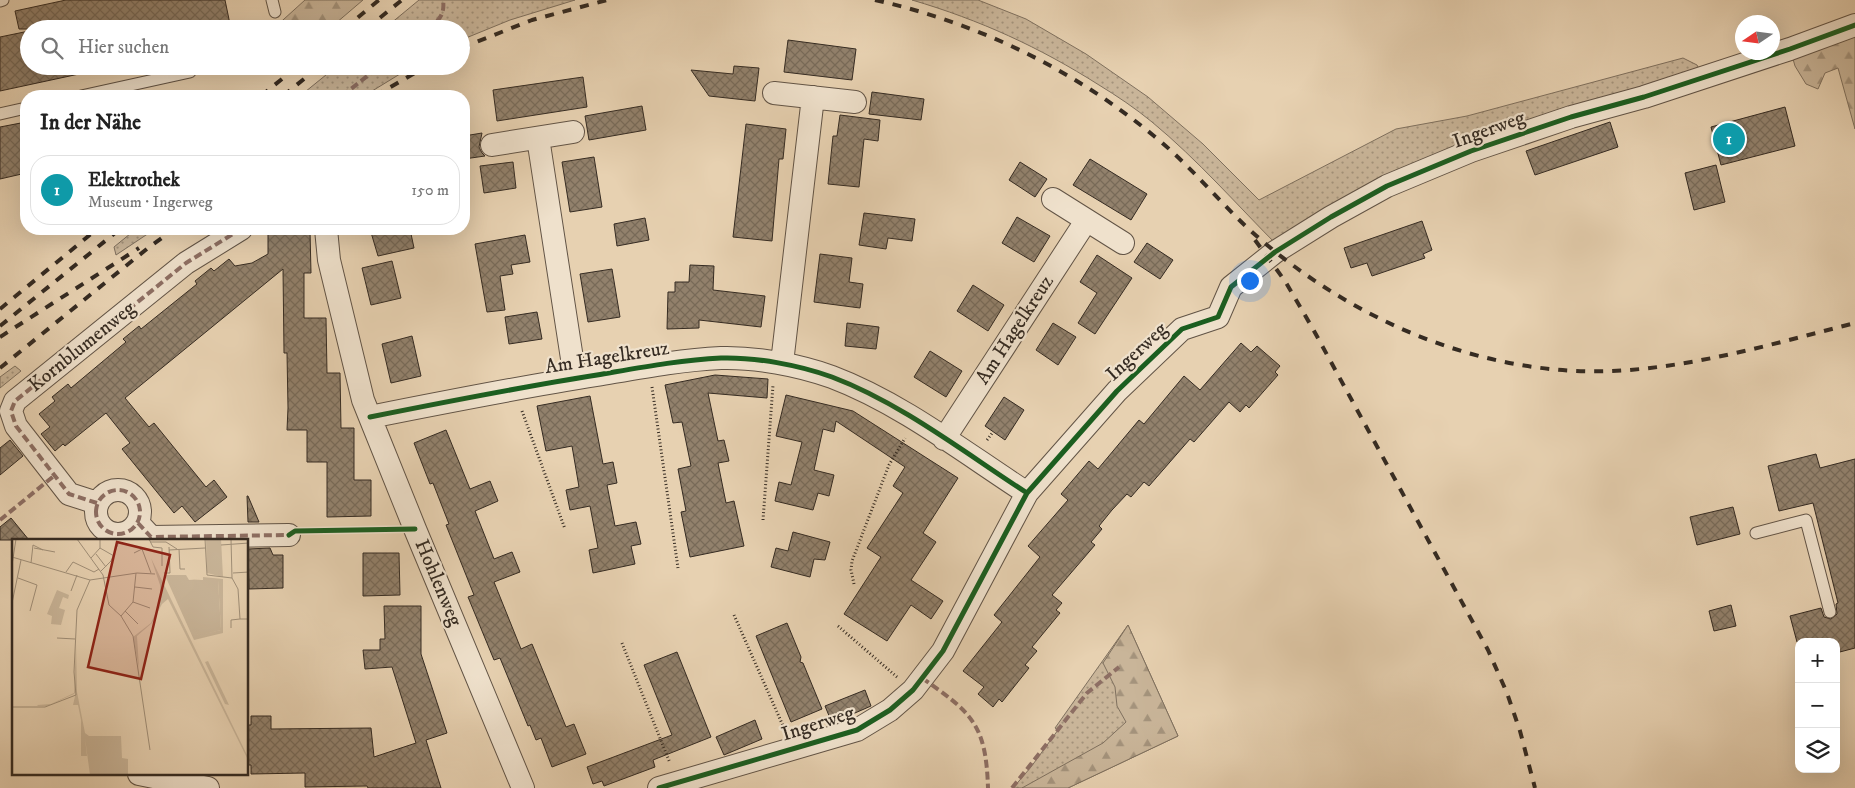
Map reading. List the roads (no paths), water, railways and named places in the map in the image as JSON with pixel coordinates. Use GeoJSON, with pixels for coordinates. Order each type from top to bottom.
{"type":"FeatureCollection","features":[{"type":"Feature","properties":{"kind":"street","name":"Ingerweg"},"geometry":{"type":"LineString","coordinates":[[669,785],[857,730],[890,710],[912,690],[943,651],[1027,493],[1116,391],[1182,329],[1218,317],[1231,287],[1275,252],[1331,217],[1387,186],[1471,151],[1571,118],[1653,94],[1790,49],[1855,25]]}},
{"type":"Feature","properties":{"kind":"street"},"geometry":{"type":"LineString","coordinates":[[774,93],[856,102]]}},
{"type":"Feature","properties":{"kind":"street"},"geometry":{"type":"LineString","coordinates":[[778,363],[813,97]]}},
{"type":"Feature","properties":{"kind":"street"},"geometry":{"type":"LineString","coordinates":[[492,145],[573,132]]}},
{"type":"Feature","properties":{"kind":"street","name":"Am Hagelkreuz"},"geometry":{"type":"LineString","coordinates":[[538,138],[575,378]]}},
{"type":"Feature","properties":{"kind":"street"},"geometry":{"type":"LineString","coordinates":[[1053,199],[1124,243]]}},
{"type":"Feature","properties":{"kind":"street","name":"Am Hagelkreuz"},"geometry":{"type":"LineString","coordinates":[[944,439],[1086,221]]}},
{"type":"Feature","properties":{"kind":"street","name":"Kornblumenweg"},"geometry":{"type":"LineString","coordinates":[[98,503],[69,494],[16,426],[11,411],[15,401],[186,263],[231,235]]}},
{"type":"Feature","properties":{"kind":"street","name":"Hohlenweg"},"geometry":{"type":"LineString","coordinates":[[327,235],[330,260],[363,400],[523,788]]}},
{"type":"Feature","properties":{"kind":"street","name":"Am Hagelkreuz"},"geometry":{"type":"LineString","coordinates":[[370,417],[575,378],[680,362],[722,358],[778,363],[831,377],[872,395],[916,420],[1027,493]]}},
{"type":"Feature","properties":{"kind":"street"},"geometry":{"type":"LineString","coordinates":[[123,490],[129,492],[140,505],[141,515],[138,524],[126,534],[114,535],[104,530],[95,514],[101,497],[111,491],[123,490]]}},
{"type":"Feature","properties":{"kind":"street"},"geometry":{"type":"LineString","coordinates":[[138,524],[151,537],[289,535]]}},
{"type":"Feature","properties":{"kind":"street"},"geometry":{"type":"LineString","coordinates":[[148,776],[204,788]]}},
{"type":"Feature","properties":{"kind":"lane"},"geometry":{"type":"LineString","coordinates":[[272,0],[275,12]]}},
{"type":"Feature","properties":{"kind":"lane"},"geometry":{"type":"LineString","coordinates":[[108,90],[176,75]]}},
{"type":"Feature","properties":{"kind":"lane"},"geometry":{"type":"LineString","coordinates":[[0,114],[20,109]]}},
{"type":"Feature","properties":{"kind":"lane"},"geometry":{"type":"LineString","coordinates":[[1756,533],[1806,520],[1830,612]]}},
{"type":"Feature","properties":{"kind":"railway"},"geometry":{"type":"LineString","coordinates":[[355,20],[379,0]]}},
{"type":"Feature","properties":{"kind":"railway"},"geometry":{"type":"LineString","coordinates":[[377,20],[402,0]]}},
{"type":"Feature","properties":{"kind":"railway"},"geometry":{"type":"LineString","coordinates":[[470,44],[532,20],[607,0]]}},
{"type":"Feature","properties":{"kind":"railway"},"geometry":{"type":"LineString","coordinates":[[875,0],[913,10],[987,35],[1023,52],[1091,90],[1123,112],[1167,147],[1252,232],[1292,265],[1335,294],[1380,319],[1427,339],[1476,355],[1526,366],[1577,371],[1629,370],[1715,358],[1855,323]]}},
{"type":"Feature","properties":{"kind":"railway"},"geometry":{"type":"LineString","coordinates":[[268,90],[287,75]]}},
{"type":"Feature","properties":{"kind":"railway"},"geometry":{"type":"LineString","coordinates":[[290,90],[309,75]]}},
{"type":"Feature","properties":{"kind":"railway"},"geometry":{"type":"LineString","coordinates":[[385,90],[411,75]]}},
{"type":"Feature","properties":{"kind":"railway"},"geometry":{"type":"LineString","coordinates":[[0,309],[90,235]]}},
{"type":"Feature","properties":{"kind":"railway"},"geometry":{"type":"LineString","coordinates":[[0,326],[113,235]]}},
{"type":"Feature","properties":{"kind":"railway"},"geometry":{"type":"LineString","coordinates":[[0,368],[166,235]]}},
{"type":"Feature","properties":{"kind":"railway"},"geometry":{"type":"LineString","coordinates":[[1255,240],[1285,281],[1313,329],[1488,650],[1507,693],[1520,731],[1535,788]]}},
{"type":"Feature","properties":{"kind":"railway"},"geometry":{"type":"LineString","coordinates":[[0,337],[139,248]]}},
{"type":"Feature","properties":{"kind":"place","name":"Elektrothek"},"geometry":{"type":"Point","coordinates":[1729,139]}}]}
